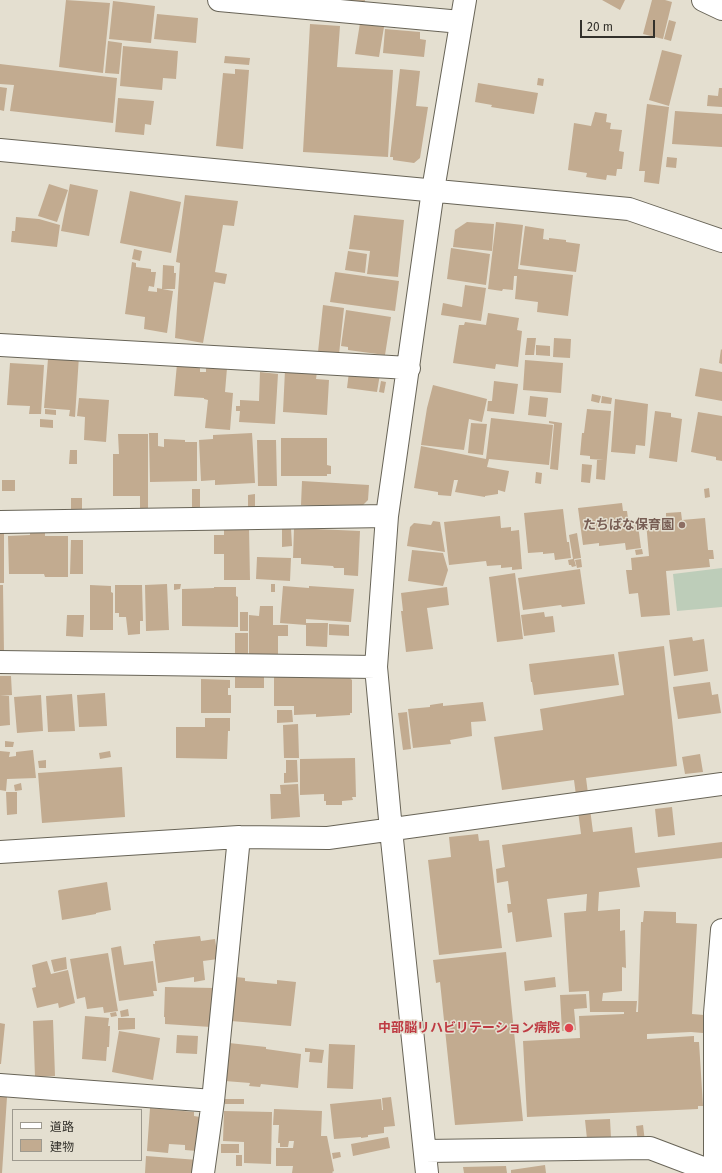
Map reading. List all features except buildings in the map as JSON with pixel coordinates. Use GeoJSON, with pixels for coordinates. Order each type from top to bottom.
{"type":"FeatureCollection","features":[{"type":"Feature","properties":{"kind":"street"},"geometry":{"type":"LineString","coordinates":[[219,0],[461,22]]}},
{"type":"Feature","properties":{"kind":"street"},"geometry":{"type":"LineString","coordinates":[[427,1173],[391,830],[376,667],[387,516],[433,190],[465,0]]}},
{"type":"Feature","properties":{"kind":"street"},"geometry":{"type":"LineString","coordinates":[[703,0],[722,10]]}},
{"type":"Feature","properties":{"kind":"street"},"geometry":{"type":"LineString","coordinates":[[0,150],[629,209],[722,241]]}},
{"type":"Feature","properties":{"kind":"street"},"geometry":{"type":"LineString","coordinates":[[0,345],[409,368]]}},
{"type":"Feature","properties":{"kind":"street"},"geometry":{"type":"LineString","coordinates":[[0,522],[387,516]]}},
{"type":"Feature","properties":{"kind":"street"},"geometry":{"type":"LineString","coordinates":[[0,662],[376,667]]}},
{"type":"Feature","properties":{"kind":"street"},"geometry":{"type":"LineString","coordinates":[[0,852],[239,837],[328,838],[722,784]]}},
{"type":"Feature","properties":{"kind":"street"},"geometry":{"type":"LineString","coordinates":[[203,1173],[213,1101],[239,837]]}},
{"type":"Feature","properties":{"kind":"street"},"geometry":{"type":"LineString","coordinates":[[425,1151],[650,1148],[716,1173],[715,1013],[722,930]]}},
{"type":"Feature","properties":{"kind":"street"},"geometry":{"type":"LineString","coordinates":[[0,1085],[213,1101]]}},
{"type":"Feature","properties":{"kind":"green space"},"geometry":{"type":"Polygon","coordinates":[[[722,568],[722,607],[677,611],[673,574],[722,568]]]}},
{"type":"Feature","properties":{"kind":"place","name":"たちばな保育園"},"geometry":{"type":"Point","coordinates":[682,525]}},
{"type":"Feature","properties":{"kind":"place","name":"中部脳リハビリテーション病院"},"geometry":{"type":"Point","coordinates":[569,1028]}}]}
